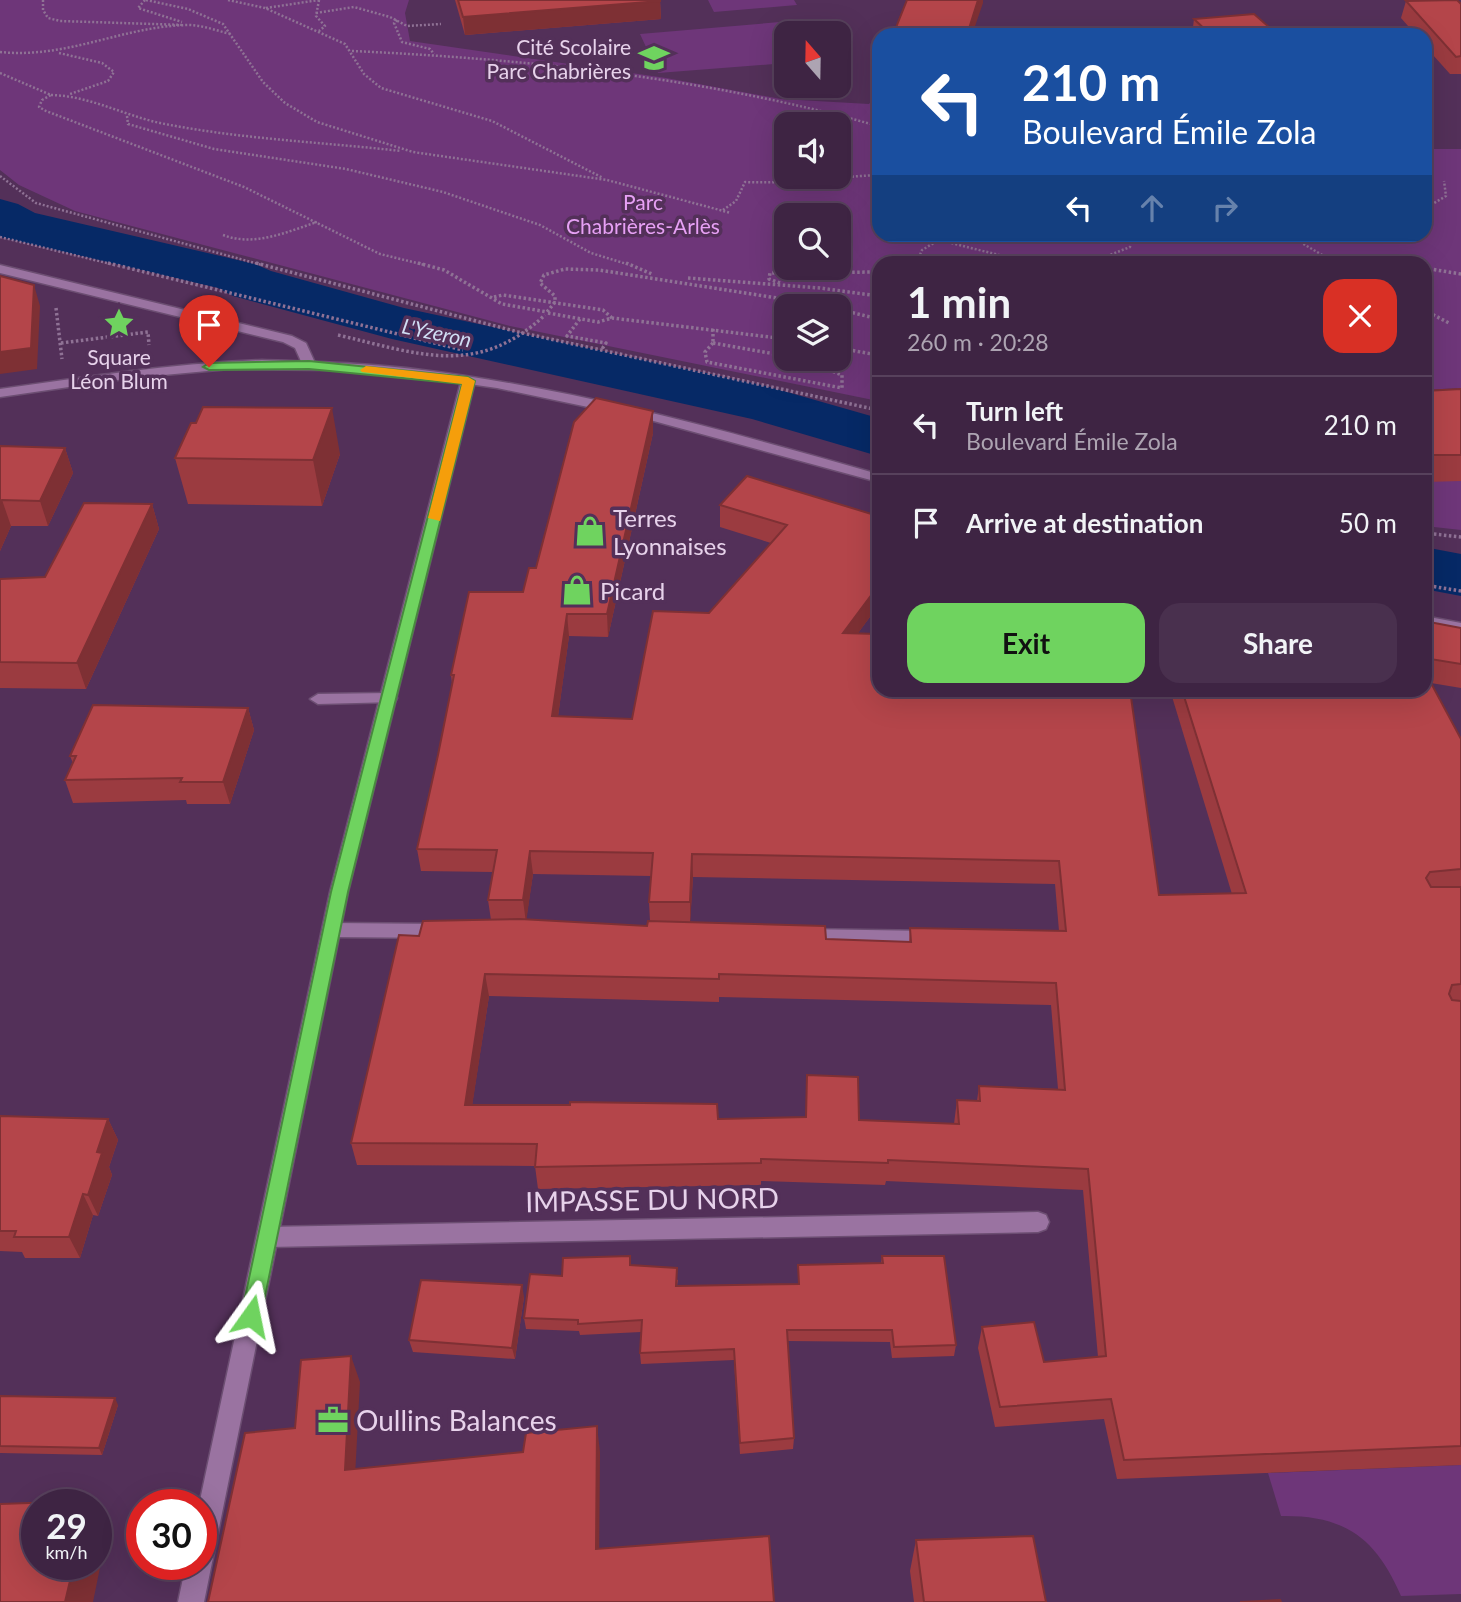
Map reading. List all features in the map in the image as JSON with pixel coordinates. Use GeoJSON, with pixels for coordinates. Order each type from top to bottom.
{"type":"FeatureCollection","features":[{"type":"Feature","properties":{"kind":"street"},"geometry":{"type":"LineString","coordinates":[[0,269],[287,339],[301,346],[309,365]]}},
{"type":"Feature","properties":{"kind":"street"},"geometry":{"type":"LineString","coordinates":[[0,393],[209,367],[309,365],[468,381],[567,395],[639,412],[872,476]]}},
{"type":"Feature","properties":{"kind":"street"},"geometry":{"type":"LineString","coordinates":[[215,1489],[332,930],[468,381]]}},
{"type":"Feature","properties":{"kind":"street"},"geometry":{"type":"LineString","coordinates":[[1432,623],[1461,628]]}},
{"type":"Feature","properties":{"kind":"street"},"geometry":{"type":"LineString","coordinates":[[318,699],[389,698]]}},
{"type":"Feature","properties":{"kind":"street"},"geometry":{"type":"LineString","coordinates":[[332,930],[463,932]]}},
{"type":"Feature","properties":{"kind":"street"},"geometry":{"type":"LineString","coordinates":[[785,936],[947,938]]}},
{"type":"Feature","properties":{"kind":"street","name":"IMPASSE DU NORD"},"geometry":{"type":"LineString","coordinates":[[268,1237],[1038,1222]]}},
{"type":"Feature","properties":{"kind":"street"},"geometry":{"type":"LineString","coordinates":[[191,1602],[196,1580]]}},
{"type":"Feature","properties":{"kind":"path"},"geometry":{"type":"LineString","coordinates":[[43,0],[43,10],[48,18],[60,21],[189,25]]}},
{"type":"Feature","properties":{"kind":"path"},"geometry":{"type":"LineString","coordinates":[[232,34],[189,25],[138,8],[146,0],[206,15],[223,24],[232,34],[263,82],[285,103],[317,122],[413,152]]}},
{"type":"Feature","properties":{"kind":"path"},"geometry":{"type":"LineString","coordinates":[[228,0],[265,8],[352,51],[434,54],[551,66],[686,85],[872,125]]}},
{"type":"Feature","properties":{"kind":"path"},"geometry":{"type":"LineString","coordinates":[[265,8],[319,0],[316,13],[325,26],[318,32]]}},
{"type":"Feature","properties":{"kind":"path"},"geometry":{"type":"LineString","coordinates":[[316,13],[354,7],[397,20],[407,26],[441,24]]}},
{"type":"Feature","properties":{"kind":"path"},"geometry":{"type":"LineString","coordinates":[[397,20],[394,23],[402,42],[430,49],[436,52],[434,54]]}},
{"type":"Feature","properties":{"kind":"path"},"geometry":{"type":"LineString","coordinates":[[0,52],[26,55],[58,52],[189,25]]}},
{"type":"Feature","properties":{"kind":"path"},"geometry":{"type":"LineString","coordinates":[[352,51],[364,74],[381,88],[492,121],[607,180]]}},
{"type":"Feature","properties":{"kind":"path"},"geometry":{"type":"LineString","coordinates":[[58,52],[102,63],[114,72],[108,80],[68,94],[51,95],[42,100],[39,107],[110,138],[244,187],[380,254],[444,270],[494,297],[503,295],[603,310],[612,318]]}},
{"type":"Feature","properties":{"kind":"path"},"geometry":{"type":"LineString","coordinates":[[0,73],[51,95]]}},
{"type":"Feature","properties":{"kind":"path"},"geometry":{"type":"LineString","coordinates":[[68,94],[127,116],[195,128],[413,152],[607,180],[731,213]]}},
{"type":"Feature","properties":{"kind":"path"},"geometry":{"type":"LineString","coordinates":[[127,116],[128,124],[195,144],[346,169],[443,192],[540,225],[591,253],[658,276],[774,296]]}},
{"type":"Feature","properties":{"kind":"path"},"geometry":{"type":"LineString","coordinates":[[722,210],[736,201],[745,182],[791,184],[819,178],[872,175]]}},
{"type":"Feature","properties":{"kind":"path"},"geometry":{"type":"LineString","coordinates":[[0,176],[36,203],[78,217],[418,307],[872,409]]}},
{"type":"Feature","properties":{"kind":"path"},"geometry":{"type":"LineString","coordinates":[[1432,204],[1446,196],[1444,181]]}},
{"type":"Feature","properties":{"kind":"path"},"geometry":{"type":"LineString","coordinates":[[223,235],[237,239],[258,237],[317,222]]}},
{"type":"Feature","properties":{"kind":"path"},"geometry":{"type":"LineString","coordinates":[[0,237],[498,357]]}},
{"type":"Feature","properties":{"kind":"path"},"geometry":{"type":"LineString","coordinates":[[920,256],[922,250],[936,242]]}},
{"type":"Feature","properties":{"kind":"path"},"geometry":{"type":"LineString","coordinates":[[947,242],[1003,256]]}},
{"type":"Feature","properties":{"kind":"path"},"geometry":{"type":"LineString","coordinates":[[1107,256],[1129,247],[1130,242]]}},
{"type":"Feature","properties":{"kind":"path"},"geometry":{"type":"LineString","coordinates":[[1300,242],[1324,256]]}},
{"type":"Feature","properties":{"kind":"path"},"geometry":{"type":"LineString","coordinates":[[338,335],[430,355],[467,356],[490,353],[519,341],[546,314],[555,302],[555,296],[540,283],[544,275],[565,269],[784,285],[872,295]]}},
{"type":"Feature","properties":{"kind":"path"},"geometry":{"type":"LineString","coordinates":[[1432,269],[1461,274]]}},
{"type":"Feature","properties":{"kind":"path"},"geometry":{"type":"LineString","coordinates":[[784,285],[769,279],[770,273],[872,272]]}},
{"type":"Feature","properties":{"kind":"path"},"geometry":{"type":"LineString","coordinates":[[494,297],[495,302],[502,304],[598,322],[612,318],[774,337]]}},
{"type":"Feature","properties":{"kind":"path"},"geometry":{"type":"LineString","coordinates":[[55,304],[62,370]]}},
{"type":"Feature","properties":{"kind":"path"},"geometry":{"type":"LineString","coordinates":[[851,312],[872,318]]}},
{"type":"Feature","properties":{"kind":"path"},"geometry":{"type":"LineString","coordinates":[[1432,314],[1449,323]]}},
{"type":"Feature","properties":{"kind":"path"},"geometry":{"type":"LineString","coordinates":[[580,319],[567,336],[606,343],[602,349]]}},
{"type":"Feature","properties":{"kind":"path"},"geometry":{"type":"LineString","coordinates":[[713,329],[713,343],[705,352],[707,362],[842,388],[842,375],[832,371]]}},
{"type":"Feature","properties":{"kind":"path"},"geometry":{"type":"LineString","coordinates":[[61,343],[148,332],[149,346],[162,345]]}},
{"type":"Feature","properties":{"kind":"path"},"geometry":{"type":"LineString","coordinates":[[713,343],[774,354]]}},
{"type":"Feature","properties":{"kind":"path"},"geometry":{"type":"LineString","coordinates":[[851,350],[872,354]]}},
{"type":"Feature","properties":{"kind":"path"},"geometry":{"type":"LineString","coordinates":[[1432,534],[1461,537]]}},
{"type":"Feature","properties":{"kind":"path"},"geometry":{"type":"LineString","coordinates":[[1432,586],[1461,591]]}},
{"type":"Feature","properties":{"kind":"green space","name":"Parc Chabrières-Arlès"},"geometry":{"type":"Polygon","coordinates":[[[0,0],[409,0],[405,13],[410,41],[666,78],[781,99],[869,104],[872,100],[872,242],[1432,242],[1432,149],[1461,149],[1461,388],[1432,390],[1432,256],[872,256],[872,400],[510,326],[75,211],[19,185],[0,170],[0,0]]]}},
{"type":"Feature","properties":{"kind":"green space"},"geometry":{"type":"Polygon","coordinates":[[[708,0],[794,0],[797,5],[714,12],[708,0]]]}},
{"type":"Feature","properties":{"kind":"green space"},"geometry":{"type":"Polygon","coordinates":[[[774,23],[774,64],[658,73],[640,34],[774,23]]]}},
{"type":"Feature","properties":{"kind":"green space"},"geometry":{"type":"Polygon","coordinates":[[[1432,416],[1461,418],[1461,530],[1432,527],[1432,416]]]}},
{"type":"Feature","properties":{"kind":"green space"},"geometry":{"type":"Polygon","coordinates":[[[1461,1465],[1461,1594],[1401,1596],[1381,1559],[1356,1534],[1323,1520],[1281,1516],[1268,1473],[1461,1465]]]}},
{"type":"Feature","properties":{"kind":"building"},"geometry":{"type":"Polygon","coordinates":[[[458,0],[660,0],[660,1],[463,17],[458,0]]]}},
{"type":"Feature","properties":{"kind":"building"},"geometry":{"type":"Polygon","coordinates":[[[907,0],[978,0],[969,28],[896,28],[907,0]]]}},
{"type":"Feature","properties":{"kind":"building"},"geometry":{"type":"Polygon","coordinates":[[[1457,0],[1461,4],[1461,56],[1456,57],[1406,1],[1457,0]]]}},
{"type":"Feature","properties":{"kind":"building"},"geometry":{"type":"Polygon","coordinates":[[[1254,14],[1270,28],[1204,28],[1194,19],[1254,14]]]}},
{"type":"Feature","properties":{"kind":"building"},"geometry":{"type":"Polygon","coordinates":[[[0,276],[34,285],[31,348],[0,352],[0,276]]]}},
{"type":"Feature","properties":{"kind":"building"},"geometry":{"type":"Polygon","coordinates":[[[1461,389],[1461,455],[1432,455],[1432,391],[1461,389]]]}},
{"type":"Feature","properties":{"kind":"building"},"geometry":{"type":"Polygon","coordinates":[[[596,398],[653,411],[607,614],[567,614],[552,716],[632,719],[653,611],[709,613],[787,525],[720,505],[747,476],[872,514],[872,594],[843,633],[872,634],[872,697],[1131,697],[1159,895],[1246,893],[1184,697],[1432,697],[1432,685],[1461,739],[1461,869],[1430,872],[1426,878],[1431,887],[1461,887],[1461,984],[1452,985],[1449,994],[1452,1000],[1461,1001],[1461,1446],[1124,1460],[1111,1399],[1000,1407],[982,1327],[1034,1322],[1044,1362],[1106,1356],[1088,1169],[888,1160],[888,1163],[761,1159],[761,1163],[535,1167],[537,1144],[351,1143],[399,935],[419,936],[423,921],[520,919],[647,926],[648,921],[825,926],[826,939],[911,942],[910,928],[1066,931],[1059,861],[692,854],[690,902],[649,902],[653,853],[530,851],[523,900],[488,900],[497,850],[417,849],[469,592],[523,592],[529,568],[536,568],[574,422],[596,398]],[[485,974],[465,1105],[570,1105],[570,1102],[717,1104],[718,1119],[806,1117],[807,1075],[858,1077],[859,1120],[959,1124],[957,1100],[980,1101],[979,1086],[1065,1090],[1056,983],[719,974],[719,979],[485,974]]]}},
{"type":"Feature","properties":{"kind":"building"},"geometry":{"type":"Polygon","coordinates":[[[203,407],[332,408],[313,460],[175,458],[191,423],[196,423],[203,407]]]}},
{"type":"Feature","properties":{"kind":"building"},"geometry":{"type":"Polygon","coordinates":[[[0,446],[65,448],[40,501],[2,500],[0,504],[0,446]]]}},
{"type":"Feature","properties":{"kind":"building"},"geometry":{"type":"Polygon","coordinates":[[[84,503],[152,504],[77,663],[0,662],[0,579],[45,577],[84,503]]]}},
{"type":"Feature","properties":{"kind":"building"},"geometry":{"type":"Polygon","coordinates":[[[1432,623],[1461,628],[1461,664],[1432,659],[1432,623]]]}},
{"type":"Feature","properties":{"kind":"building"},"geometry":{"type":"Polygon","coordinates":[[[93,705],[248,708],[223,782],[180,782],[182,778],[65,780],[76,756],[70,756],[93,705]]]}},
{"type":"Feature","properties":{"kind":"building"},"geometry":{"type":"Polygon","coordinates":[[[0,1116],[108,1119],[97,1152],[102,1153],[88,1195],[83,1194],[69,1237],[14,1237],[16,1231],[0,1231],[0,1116]]]}},
{"type":"Feature","properties":{"kind":"building"},"geometry":{"type":"Polygon","coordinates":[[[630,1256],[630,1265],[677,1268],[676,1286],[799,1284],[798,1265],[883,1263],[882,1256],[944,1256],[956,1345],[894,1347],[892,1330],[787,1330],[794,1438],[740,1443],[734,1349],[640,1353],[642,1320],[578,1324],[578,1320],[524,1318],[530,1274],[562,1276],[563,1258],[630,1256]]]}},
{"type":"Feature","properties":{"kind":"building"},"geometry":{"type":"Polygon","coordinates":[[[421,1280],[522,1285],[512,1348],[409,1340],[421,1280]]]}},
{"type":"Feature","properties":{"kind":"building"},"geometry":{"type":"Polygon","coordinates":[[[351,1356],[345,1470],[523,1452],[526,1433],[597,1426],[596,1549],[769,1536],[774,1602],[208,1602],[213,1580],[217,1580],[217,1561],[245,1433],[295,1428],[301,1360],[351,1356]]]}},
{"type":"Feature","properties":{"kind":"building"},"geometry":{"type":"Polygon","coordinates":[[[0,1396],[115,1398],[99,1448],[0,1446],[0,1396]]]}},
{"type":"Feature","properties":{"kind":"building"},"geometry":{"type":"Polygon","coordinates":[[[21,1503],[21,1580],[70,1580],[65,1602],[0,1602],[0,1504],[21,1503]]]}},
{"type":"Feature","properties":{"kind":"building"},"geometry":{"type":"Polygon","coordinates":[[[1033,1536],[1046,1602],[924,1602],[916,1540],[1033,1536]]]}},
{"type":"Feature","properties":{"kind":"building"},"geometry":{"type":"Polygon","coordinates":[[[1280,1600],[1281,1602],[1240,1602],[1280,1600]]]}},
{"type":"Feature","properties":{"kind":"waterway","name":"L'Yzeron"},"geometry":{"type":"LineString","coordinates":[[0,215],[17,225],[236,276],[253,284],[310,297],[392,322],[766,404],[872,435]]}},
{"type":"Feature","properties":{"kind":"waterway","name":"L'Yzeron"},"geometry":{"type":"LineString","coordinates":[[1432,570],[1461,575]]}},
{"type":"Feature","properties":{"kind":"slow traffic"},"geometry":{"type":"LineString","coordinates":[[366,370],[468,381],[435,518]]}},
{"type":"Feature","properties":{"kind":"place","name":"Cité Scolaire Parc Chabrières"},"geometry":{"type":"Point","coordinates":[654,58]}},
{"type":"Feature","properties":{"kind":"place","name":"Square Léon Blum"},"geometry":{"type":"Point","coordinates":[119,323]}},
{"type":"Feature","properties":{"kind":"place","name":"Terres Lyonnaises"},"geometry":{"type":"Point","coordinates":[590,531]}},
{"type":"Feature","properties":{"kind":"place","name":"Picard"},"geometry":{"type":"Point","coordinates":[577,590]}},
{"type":"Feature","properties":{"kind":"place","name":"Oullins Balances"},"geometry":{"type":"Point","coordinates":[333,1420]}},
{"type":"Feature","properties":{"kind":"route"},"geometry":{"type":"LineString","coordinates":[[209,367],[309,365],[468,381],[418,589],[339,892],[251,1316]]}}]}
